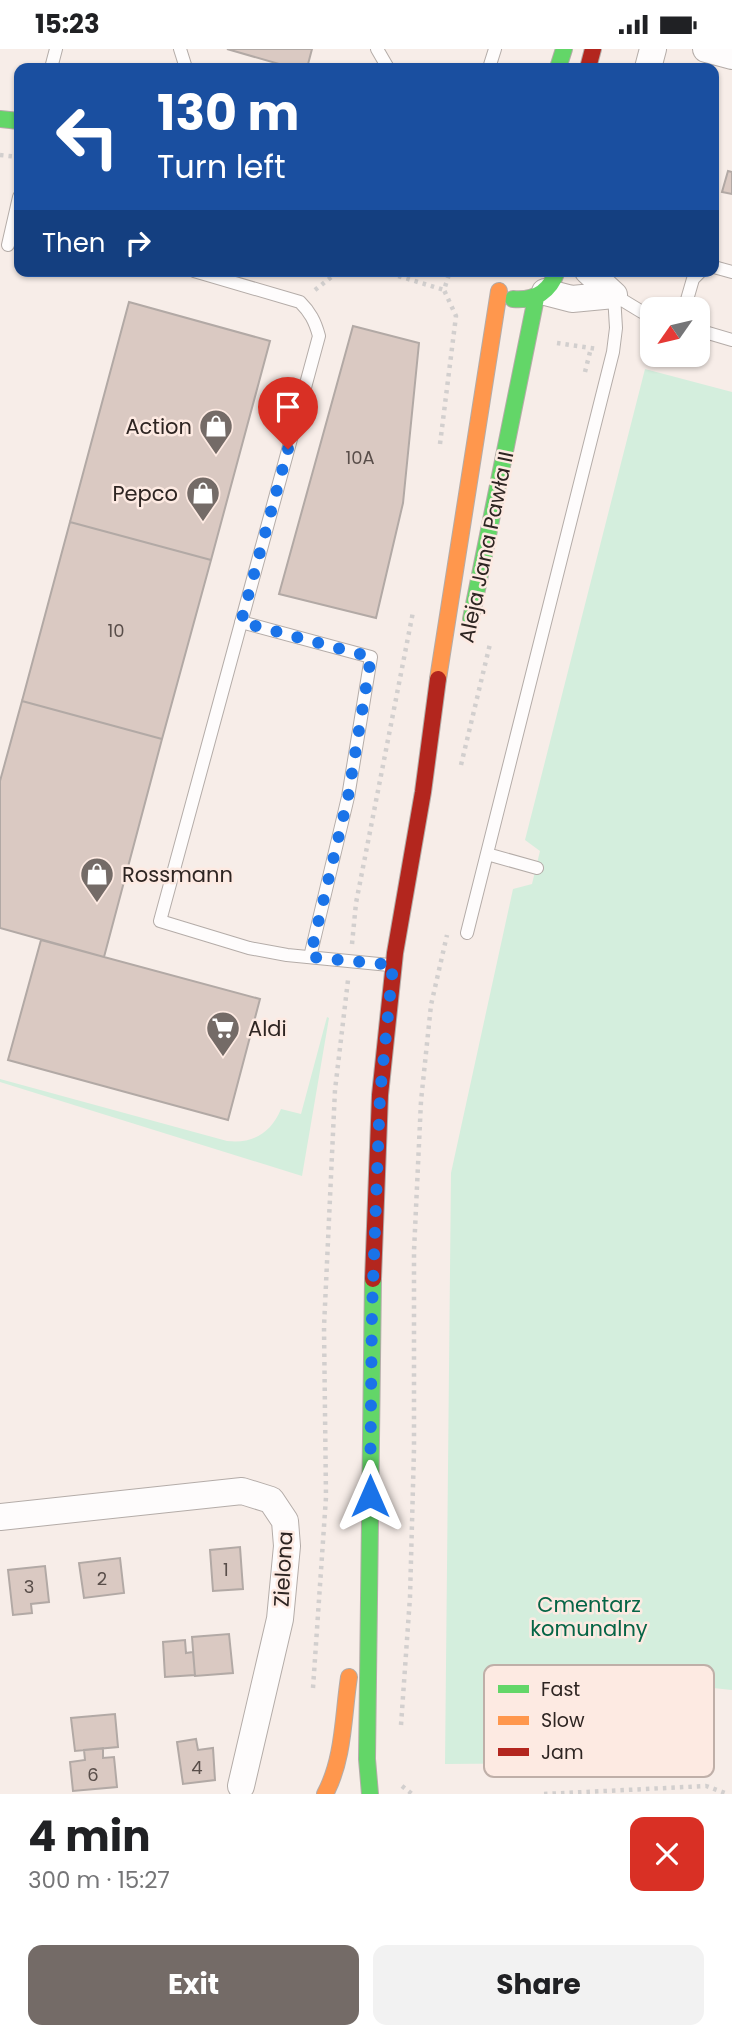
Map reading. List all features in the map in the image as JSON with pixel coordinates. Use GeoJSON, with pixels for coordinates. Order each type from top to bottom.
{"type":"FeatureCollection","features":[{"type":"Feature","properties":{"kind":"main road"},"geometry":{"type":"LineString","coordinates":[[490,277],[499,291],[516,300],[546,287]]}},
{"type":"Feature","properties":{"kind":"main road","name":"Aleja Jana Pawła II"},"geometry":{"type":"LineString","coordinates":[[466,641],[546,287]]}},
{"type":"Feature","properties":{"kind":"main road","name":"Aleja Jana Pawła II"},"geometry":{"type":"LineString","coordinates":[[370,1794],[367,1759],[372,1310],[380,1095],[393,965],[423,792],[442,649],[499,291]]}},
{"type":"Feature","properties":{"kind":"main road","name":"Aleja Jana Pawła II"},"geometry":{"type":"LineString","coordinates":[[423,792],[453,692]]}},
{"type":"Feature","properties":{"kind":"main road","name":"Aleja Jana Pawła II"},"geometry":{"type":"LineString","coordinates":[[325,1794],[330,1787],[338,1755],[348,1685],[370,1577]]}},
{"type":"Feature","properties":{"kind":"street"},"geometry":{"type":"LineString","coordinates":[[706,49],[732,56]]}},
{"type":"Feature","properties":{"kind":"street"},"geometry":{"type":"LineString","coordinates":[[546,287],[572,299],[615,283]]}},
{"type":"Feature","properties":{"kind":"street","name":"Zielona"},"geometry":{"type":"LineString","coordinates":[[0,1517],[242,1491],[271,1500],[285,1521],[287,1546],[280,1619],[242,1786]]}},
{"type":"Feature","properties":{"kind":"lane"},"geometry":{"type":"LineString","coordinates":[[8,245],[14,219]]}},
{"type":"Feature","properties":{"kind":"lane"},"geometry":{"type":"LineString","coordinates":[[215,277],[300,302],[310,311],[319,336],[160,921],[249,948],[393,965]]}},
{"type":"Feature","properties":{"kind":"lane"},"geometry":{"type":"LineString","coordinates":[[688,297],[695,277]]}},
{"type":"Feature","properties":{"kind":"lane"},"geometry":{"type":"LineString","coordinates":[[615,283],[640,310]]}},
{"type":"Feature","properties":{"kind":"lane"},"geometry":{"type":"LineString","coordinates":[[467,933],[613,352],[616,328],[615,283]]}},
{"type":"Feature","properties":{"kind":"lane"},"geometry":{"type":"LineString","coordinates":[[710,334],[732,340]]}},
{"type":"Feature","properties":{"kind":"lane"},"geometry":{"type":"LineString","coordinates":[[241,622],[371,657],[348,797],[310,957]]}},
{"type":"Feature","properties":{"kind":"lane"},"geometry":{"type":"LineString","coordinates":[[487,854],[537,868]]}},
{"type":"Feature","properties":{"kind":"path"},"geometry":{"type":"LineString","coordinates":[[300,302],[331,277]]}},
{"type":"Feature","properties":{"kind":"path"},"geometry":{"type":"LineString","coordinates":[[402,277],[444,290]]}},
{"type":"Feature","properties":{"kind":"path"},"geometry":{"type":"LineString","coordinates":[[555,343],[613,352]]}},
{"type":"Feature","properties":{"kind":"path"},"geometry":{"type":"LineString","coordinates":[[459,775],[491,639]]}},
{"type":"Feature","properties":{"kind":"path"},"geometry":{"type":"LineString","coordinates":[[399,1737],[403,1713],[410,1597],[414,1449],[414,1251],[421,1101],[430,1005],[449,929]]}},
{"type":"Feature","properties":{"kind":"path"},"geometry":{"type":"LineString","coordinates":[[544,1794],[706,1786],[728,1794]]}},
{"type":"Feature","properties":{"kind":"green space","name":"Cmentarz komunalny"},"geometry":{"type":"Polygon","coordinates":[[[645,369],[732,392],[732,1690],[714,1688],[714,1665],[484,1665],[484,1764],[445,1764],[451,1173],[513,889],[532,884],[540,851],[525,840],[645,369]]]}},
{"type":"Feature","properties":{"kind":"green space"},"geometry":{"type":"Polygon","coordinates":[[[327,1017],[329,1018],[302,1176],[0,1082],[0,1079],[227,1141],[245,1141],[260,1135],[272,1125],[281,1109],[301,1114],[327,1017]]]}},
{"type":"Feature","properties":{"kind":"building"},"geometry":{"type":"Polygon","coordinates":[[[227,49],[312,49],[308,63],[276,63],[227,49]]]}},
{"type":"Feature","properties":{"kind":"building"},"geometry":{"type":"Polygon","coordinates":[[[728,171],[732,172],[732,194],[722,192],[728,171]]]}},
{"type":"Feature","properties":{"kind":"building"},"geometry":{"type":"Polygon","coordinates":[[[129,302],[270,341],[211,560],[70,522],[129,302]]]}},
{"type":"Feature","properties":{"kind":"building"},"geometry":{"type":"Polygon","coordinates":[[[353,326],[419,343],[403,503],[376,618],[279,594],[353,326]]]}},
{"type":"Feature","properties":{"kind":"building"},"geometry":{"type":"Polygon","coordinates":[[[70,522],[211,560],[162,739],[22,701],[70,522]]]}},
{"type":"Feature","properties":{"kind":"building"},"geometry":{"type":"Polygon","coordinates":[[[22,701],[162,739],[104,957],[0,928],[0,781],[22,701]]]}},
{"type":"Feature","properties":{"kind":"building"},"geometry":{"type":"Polygon","coordinates":[[[41,940],[260,999],[228,1120],[8,1060],[41,940]]]}},
{"type":"Feature","properties":{"kind":"building"},"geometry":{"type":"Polygon","coordinates":[[[240,1547],[243,1589],[213,1591],[210,1550],[240,1547]]]}},
{"type":"Feature","properties":{"kind":"building"},"geometry":{"type":"Polygon","coordinates":[[[120,1558],[124,1593],[84,1598],[79,1563],[120,1558]]]}},
{"type":"Feature","properties":{"kind":"building"},"geometry":{"type":"Polygon","coordinates":[[[45,1566],[49,1602],[31,1604],[32,1613],[13,1615],[8,1570],[45,1566]]]}},
{"type":"Feature","properties":{"kind":"building"},"geometry":{"type":"Polygon","coordinates":[[[229,1634],[233,1673],[195,1676],[192,1637],[229,1634]]]}},
{"type":"Feature","properties":{"kind":"building"},"geometry":{"type":"Polygon","coordinates":[[[185,1640],[186,1653],[193,1652],[195,1675],[165,1677],[163,1642],[185,1640]]]}},
{"type":"Feature","properties":{"kind":"building"},"geometry":{"type":"Polygon","coordinates":[[[115,1714],[118,1747],[75,1751],[71,1718],[115,1714]]]}},
{"type":"Feature","properties":{"kind":"building"},"geometry":{"type":"Polygon","coordinates":[[[196,1739],[198,1750],[213,1748],[215,1780],[183,1784],[177,1742],[196,1739]]]}},
{"type":"Feature","properties":{"kind":"building"},"geometry":{"type":"Polygon","coordinates":[[[103,1748],[103,1758],[114,1757],[117,1787],[73,1791],[70,1762],[85,1760],[84,1750],[103,1748]]]}},
{"type":"Feature","properties":{"kind":"traffic: fast"},"geometry":{"type":"LineString","coordinates":[[560,63],[564,49]]}},
{"type":"Feature","properties":{"kind":"traffic: fast"},"geometry":{"type":"LineString","coordinates":[[0,119],[14,120]]}},
{"type":"Feature","properties":{"kind":"traffic: fast"},"geometry":{"type":"LineString","coordinates":[[513,299],[541,294],[554,277]]}},
{"type":"Feature","properties":{"kind":"traffic: fast"},"geometry":{"type":"LineString","coordinates":[[471,619],[536,298]]}},
{"type":"Feature","properties":{"kind":"traffic: fast"},"geometry":{"type":"LineString","coordinates":[[370,1794],[367,1759],[373,1279]]}},
{"type":"Feature","properties":{"kind":"traffic: slow"},"geometry":{"type":"LineString","coordinates":[[438,679],[499,291]]}},
{"type":"Feature","properties":{"kind":"traffic: slow"},"geometry":{"type":"LineString","coordinates":[[325,1794],[339,1752],[349,1677]]}},
{"type":"Feature","properties":{"kind":"traffic: jam"},"geometry":{"type":"LineString","coordinates":[[589,63],[593,49]]}},
{"type":"Feature","properties":{"kind":"traffic: jam"},"geometry":{"type":"LineString","coordinates":[[373,1279],[380,1095],[395,953],[423,792],[438,679]]}},
{"type":"Feature","properties":{"kind":"place","name":"Action"},"geometry":{"type":"Point","coordinates":[216,456]}},
{"type":"Feature","properties":{"kind":"place","name":"Pepco"},"geometry":{"type":"Point","coordinates":[203,523]}},
{"type":"Feature","properties":{"kind":"place","name":"Rossmann"},"geometry":{"type":"Point","coordinates":[97,904]}},
{"type":"Feature","properties":{"kind":"place","name":"Aldi"},"geometry":{"type":"Point","coordinates":[223,1058]}},
{"type":"Feature","properties":{"kind":"route"},"geometry":{"type":"LineString","coordinates":[[288,449],[241,622],[371,657],[348,797],[310,957],[393,965],[380,1095],[372,1310],[370,1496]]}}]}
